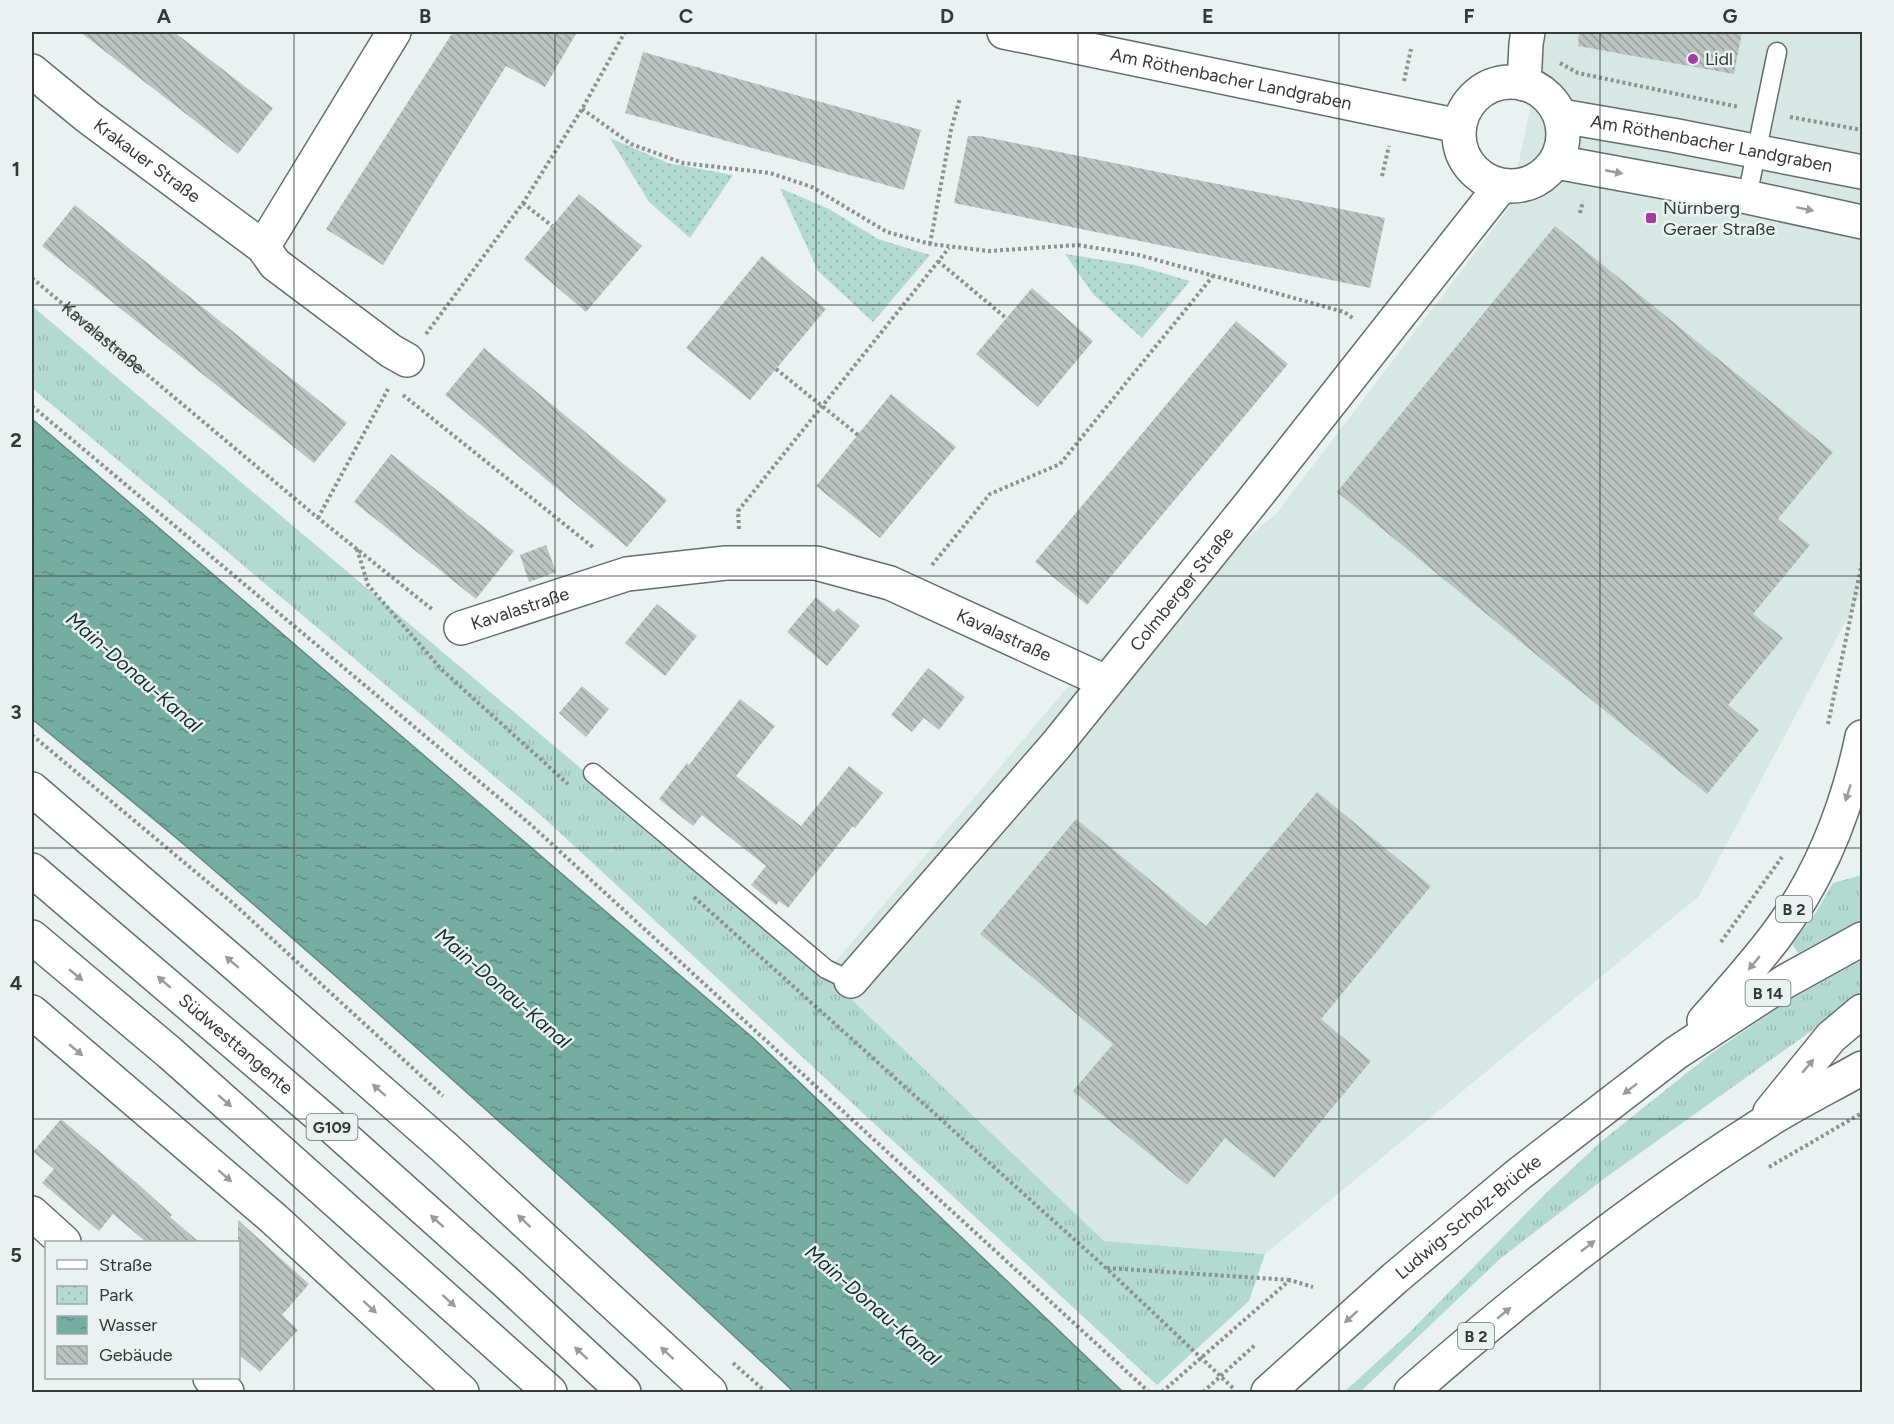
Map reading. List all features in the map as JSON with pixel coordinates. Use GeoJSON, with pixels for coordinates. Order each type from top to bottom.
{"type":"FeatureCollection","features":[{"type":"Feature","properties":{"kind":"main road"},"geometry":{"type":"LineString","coordinates":[[263,247],[394,32]]}},
{"type":"Feature","properties":{"kind":"main road","name":"Am Röthenbacher Landgraben"},"geometry":{"type":"LineString","coordinates":[[1004,32],[1459,126]]}},
{"type":"Feature","properties":{"kind":"main road"},"geometry":{"type":"LineString","coordinates":[[1524,84],[1527,38]]}},
{"type":"Feature","properties":{"kind":"main road","name":"Krakauer Straße"},"geometry":{"type":"LineString","coordinates":[[32,71],[88,117],[263,247],[276,264],[391,351],[399,372]]}},
{"type":"Feature","properties":{"kind":"main road"},"geometry":{"type":"LineString","coordinates":[[1509,82],[1524,84],[1540,90],[1561,116],[1564,131],[1563,147],[1556,162],[1546,174],[1533,182],[1518,186],[1501,186],[1489,182],[1468,165],[1462,153],[1459,126],[1463,112],[1471,100],[1482,91],[1495,84],[1509,82]]}},
{"type":"Feature","properties":{"kind":"main road","name":"Am Röthenbacher Landgraben"},"geometry":{"type":"LineString","coordinates":[[1561,116],[1863,172]]}},
{"type":"Feature","properties":{"kind":"main road"},"geometry":{"type":"LineString","coordinates":[[1556,162],[1747,197],[1863,222]]}},
{"type":"Feature","properties":{"kind":"main road","name":"Colmberger Straße"},"geometry":{"type":"LineString","coordinates":[[851,981],[1057,744],[1501,186]]}},
{"type":"Feature","properties":{"kind":"main road","name":"Kavalastraße"},"geometry":{"type":"LineString","coordinates":[[461,628],[627,574],[726,563],[816,563],[890,584],[1106,682]]}},
{"type":"Feature","properties":{"kind":"main road","name":"B 2"},"geometry":{"type":"LineString","coordinates":[[1676,1053],[1765,950],[1796,907],[1826,852],[1841,816],[1863,737]]}},
{"type":"Feature","properties":{"kind":"main road"},"geometry":{"type":"LineString","coordinates":[[32,789],[444,1147],[710,1392]]}},
{"type":"Feature","properties":{"kind":"main road","name":"Südwesttangente"},"geometry":{"type":"LineString","coordinates":[[32,870],[328,1123],[507,1283],[624,1392]]}},
{"type":"Feature","properties":{"kind":"main road","name":"G109"},"geometry":{"type":"LineString","coordinates":[[32,937],[196,1076],[550,1392]]}},
{"type":"Feature","properties":{"kind":"main road","name":"B 14"},"geometry":{"type":"LineString","coordinates":[[1676,1053],[1786,981],[1863,939]]}},
{"type":"Feature","properties":{"kind":"main road","name":"B 2"},"geometry":{"type":"LineString","coordinates":[[1412,1392],[1533,1288],[1614,1225],[1757,1127],[1831,1037],[1863,1011]]}},
{"type":"Feature","properties":{"kind":"main road"},"geometry":{"type":"LineString","coordinates":[[32,1012],[273,1218],[452,1388]]}},
{"type":"Feature","properties":{"kind":"main road","name":"Ludwig-Scholz-Brücke"},"geometry":{"type":"LineString","coordinates":[[1276,1384],[1395,1278],[1519,1174],[1676,1053]]}},
{"type":"Feature","properties":{"kind":"main road"},"geometry":{"type":"LineString","coordinates":[[1757,1127],[1863,1068]]}},
{"type":"Feature","properties":{"kind":"main road"},"geometry":{"type":"LineString","coordinates":[[32,1213],[63,1241]]}},
{"type":"Feature","properties":{"kind":"main road"},"geometry":{"type":"LineString","coordinates":[[212,1379],[227,1392]]}},
{"type":"Feature","properties":{"kind":"lane"},"geometry":{"type":"LineString","coordinates":[[1747,197],[1778,52]]}},
{"type":"Feature","properties":{"kind":"lane"},"geometry":{"type":"LineString","coordinates":[[592,773],[826,969],[851,981]]}},
{"type":"Feature","properties":{"kind":"path"},"geometry":{"type":"LineString","coordinates":[[318,518],[399,372],[523,203],[582,109],[625,32]]}},
{"type":"Feature","properties":{"kind":"path"},"geometry":{"type":"LineString","coordinates":[[1527,38],[1578,73],[1765,113],[1863,130]]}},
{"type":"Feature","properties":{"kind":"path"},"geometry":{"type":"LineString","coordinates":[[930,244],[951,130],[960,98]]}},
{"type":"Feature","properties":{"kind":"path"},"geometry":{"type":"LineString","coordinates":[[582,109],[631,144],[683,163],[770,173],[812,187],[886,232],[930,244],[989,251],[1078,245],[1139,255],[1344,312],[1381,338]]}},
{"type":"Feature","properties":{"kind":"path"},"geometry":{"type":"LineString","coordinates":[[523,203],[552,226]]}},
{"type":"Feature","properties":{"kind":"path"},"geometry":{"type":"LineString","coordinates":[[742,563],[738,511],[950,247]]}},
{"type":"Feature","properties":{"kind":"path"},"geometry":{"type":"LineString","coordinates":[[938,261],[1006,318]]}},
{"type":"Feature","properties":{"kind":"path"},"geometry":{"type":"LineString","coordinates":[[909,592],[990,494],[1060,464],[1213,276]]}},
{"type":"Feature","properties":{"kind":"path","name":"Kavalastraße"},"geometry":{"type":"LineString","coordinates":[[32,278],[318,518],[433,610],[461,628]]}},
{"type":"Feature","properties":{"kind":"path"},"geometry":{"type":"LineString","coordinates":[[776,369],[858,435]]}},
{"type":"Feature","properties":{"kind":"path"},"geometry":{"type":"LineString","coordinates":[[399,372],[627,574]]}},
{"type":"Feature","properties":{"kind":"path"},"geometry":{"type":"LineString","coordinates":[[32,406],[530,824],[1149,1392]]}},
{"type":"Feature","properties":{"kind":"path"},"geometry":{"type":"LineString","coordinates":[[357,549],[368,585],[442,670],[575,790]]}},
{"type":"Feature","properties":{"kind":"path"},"geometry":{"type":"LineString","coordinates":[[1826,735],[1863,563]]}},
{"type":"Feature","properties":{"kind":"path"},"geometry":{"type":"LineString","coordinates":[[1721,942],[1782,856]]}},
{"type":"Feature","properties":{"kind":"path"},"geometry":{"type":"LineString","coordinates":[[690,893],[1106,1268],[1238,1392]]}},
{"type":"Feature","properties":{"kind":"path"},"geometry":{"type":"LineString","coordinates":[[1769,1167],[1863,1113]]}},
{"type":"Feature","properties":{"kind":"path"},"geometry":{"type":"LineString","coordinates":[[1106,1268],[1290,1280],[1313,1287]]}},
{"type":"Feature","properties":{"kind":"path"},"geometry":{"type":"LineString","coordinates":[[1162,1392],[1203,1359],[1290,1280]]}},
{"type":"Feature","properties":{"kind":"path"},"geometry":{"type":"LineString","coordinates":[[1203,1392],[1255,1345]]}},
{"type":"Feature","properties":{"kind":"shaded area"},"geometry":{"type":"Polygon","coordinates":[[[1546,32],[1862,32],[1862,591],[1699,896],[1265,1254],[1104,1241],[825,974],[1077,676],[1276,514],[1509,208],[1546,32]]]}},
{"type":"Feature","properties":{"kind":"green space"},"geometry":{"type":"Polygon","coordinates":[[[610,138],[668,163],[733,175],[690,238],[649,202],[610,138]]]}},
{"type":"Feature","properties":{"kind":"green space"},"geometry":{"type":"Polygon","coordinates":[[[780,188],[829,209],[878,239],[930,255],[873,322],[818,271],[780,188]]]}},
{"type":"Feature","properties":{"kind":"green space"},"geometry":{"type":"Polygon","coordinates":[[[1065,254],[1135,265],[1190,281],[1142,338],[1093,294],[1065,254]]]}},
{"type":"Feature","properties":{"kind":"green space"},"geometry":{"type":"Polygon","coordinates":[[[32,306],[825,974],[1104,1241],[1265,1254],[1249,1301],[1157,1385],[544,818],[32,388],[32,306]]]}},
{"type":"Feature","properties":{"kind":"green space"},"geometry":{"type":"Polygon","coordinates":[[[1862,875],[1862,919],[1798,953],[1792,944],[1816,912],[1833,883],[1862,875]]]}},
{"type":"Feature","properties":{"kind":"green space"},"geometry":{"type":"Polygon","coordinates":[[[1862,960],[1862,990],[1817,1027],[1605,1178],[1501,1258],[1360,1392],[1344,1392],[1410,1332],[1547,1192],[1603,1140],[1712,1053],[1791,999],[1862,960]]]}},
{"type":"Feature","properties":{"kind":"water","name":"Main-Donau-Kanal"},"geometry":{"type":"Polygon","coordinates":[[[32,419],[753,1038],[1123,1392],[794,1392],[496,1119],[345,985],[193,852],[32,719],[32,419]]]}},
{"type":"Feature","properties":{"kind":"building"},"geometry":{"type":"Polygon","coordinates":[[[80,32],[174,32],[273,108],[238,154],[80,32]]]}},
{"type":"Feature","properties":{"kind":"building"},"geometry":{"type":"Polygon","coordinates":[[[453,32],[577,32],[545,87],[506,66],[383,265],[326,229],[453,32]]]}},
{"type":"Feature","properties":{"kind":"building","name":"Lidl"},"geometry":{"type":"Polygon","coordinates":[[[1579,32],[1742,32],[1734,74],[1578,46],[1579,32]]]}},
{"type":"Feature","properties":{"kind":"building"},"geometry":{"type":"Polygon","coordinates":[[[643,52],[921,130],[904,190],[625,113],[643,52]]]}},
{"type":"Feature","properties":{"kind":"building"},"geometry":{"type":"Polygon","coordinates":[[[968,136],[980,136],[1385,218],[1370,288],[954,203],[968,136]]]}},
{"type":"Feature","properties":{"kind":"building"},"geometry":{"type":"Polygon","coordinates":[[[579,194],[642,246],[586,312],[524,259],[579,194]]]}},
{"type":"Feature","properties":{"kind":"building"},"geometry":{"type":"Polygon","coordinates":[[[75,205],[347,423],[314,463],[42,246],[75,205]]]}},
{"type":"Feature","properties":{"kind":"building"},"geometry":{"type":"Polygon","coordinates":[[[1555,226],[1833,452],[1778,519],[1810,545],[1753,614],[1783,638],[1728,705],[1759,730],[1707,794],[1337,492],[1555,226]]]}},
{"type":"Feature","properties":{"kind":"building"},"geometry":{"type":"Polygon","coordinates":[[[762,256],[826,309],[750,400],[686,348],[762,256]]]}},
{"type":"Feature","properties":{"kind":"building"},"geometry":{"type":"Polygon","coordinates":[[[1032,288],[1093,341],[1038,407],[976,354],[1032,288]]]}},
{"type":"Feature","properties":{"kind":"building"},"geometry":{"type":"Polygon","coordinates":[[[1236,321],[1288,364],[1087,605],[1035,562],[1236,321]]]}},
{"type":"Feature","properties":{"kind":"building"},"geometry":{"type":"Polygon","coordinates":[[[484,348],[667,500],[627,547],[445,395],[484,348]]]}},
{"type":"Feature","properties":{"kind":"building"},"geometry":{"type":"Polygon","coordinates":[[[891,394],[956,447],[880,538],[816,486],[891,394]]]}},
{"type":"Feature","properties":{"kind":"building"},"geometry":{"type":"Polygon","coordinates":[[[391,454],[514,551],[476,599],[354,502],[391,454]]]}},
{"type":"Feature","properties":{"kind":"building"},"geometry":{"type":"Polygon","coordinates":[[[546,545],[556,572],[529,582],[520,555],[546,545]]]}},
{"type":"Feature","properties":{"kind":"building"},"geometry":{"type":"Polygon","coordinates":[[[816,597],[834,612],[838,608],[860,626],[827,666],[787,632],[816,597]]]}},
{"type":"Feature","properties":{"kind":"building"},"geometry":{"type":"Polygon","coordinates":[[[657,604],[697,636],[665,676],[625,643],[657,604]]]}},
{"type":"Feature","properties":{"kind":"building"},"geometry":{"type":"Polygon","coordinates":[[[928,668],[965,697],[939,730],[924,718],[912,732],[891,715],[928,668]]]}},
{"type":"Feature","properties":{"kind":"building"},"geometry":{"type":"Polygon","coordinates":[[[582,686],[609,709],[586,737],[559,713],[582,686]]]}},
{"type":"Feature","properties":{"kind":"building"},"geometry":{"type":"Polygon","coordinates":[[[740,699],[775,726],[736,776],[801,826],[849,766],[883,793],[855,828],[853,826],[788,908],[779,901],[776,905],[751,885],[766,866],[702,815],[693,826],[659,799],[687,763],[689,765],[740,699]]]}},
{"type":"Feature","properties":{"kind":"building"},"geometry":{"type":"Polygon","coordinates":[[[1317,792],[1431,886],[1321,1019],[1371,1061],[1274,1178],[1225,1138],[1187,1185],[1073,1091],[1113,1044],[980,934],[1076,819],[1206,926],[1317,792]]]}},
{"type":"Feature","properties":{"kind":"building"},"geometry":{"type":"Polygon","coordinates":[[[61,1119],[138,1184],[172,1215],[170,1217],[198,1241],[145,1241],[113,1214],[99,1231],[42,1183],[54,1169],[33,1152],[61,1119]]]}},
{"type":"Feature","properties":{"kind":"building"},"geometry":{"type":"Polygon","coordinates":[[[238,1220],[309,1284],[282,1315],[298,1330],[260,1372],[240,1356],[240,1241],[238,1241],[238,1220]]]}},
{"type":"Feature","properties":{"kind":"place","name":"Lidl"},"geometry":{"type":"Point","coordinates":[1693,59]}},
{"type":"Feature","properties":{"kind":"place","name":"Nürnberg Geraer Straße"},"geometry":{"type":"Point","coordinates":[1651,218]}}]}
